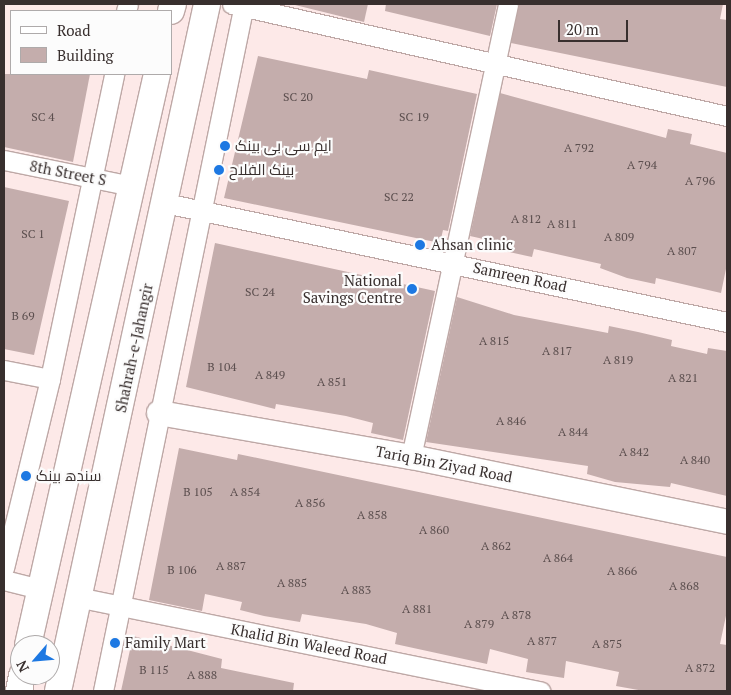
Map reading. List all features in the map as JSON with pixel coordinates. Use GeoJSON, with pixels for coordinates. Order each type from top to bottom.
{"type":"FeatureCollection","features":[{"type":"Feature","properties":{"kind":"main road","name":"Shahrah-e-Jahangir"},"geometry":{"type":"LineString","coordinates":[[58,691],[207,4]]}},
{"type":"Feature","properties":{"kind":"main road"},"geometry":{"type":"LineString","coordinates":[[30,635],[157,75]]}},
{"type":"Feature","properties":{"kind":"street"},"geometry":{"type":"LineString","coordinates":[[412,457],[455,262],[508,4]]}},
{"type":"Feature","properties":{"kind":"street"},"geometry":{"type":"LineString","coordinates":[[102,691],[240,5],[727,116]]}},
{"type":"Feature","properties":{"kind":"street"},"geometry":{"type":"LineString","coordinates":[[4,568],[50,379],[114,75]]}},
{"type":"Feature","properties":{"kind":"street","name":"8th Street S"},"geometry":{"type":"LineString","coordinates":[[4,160],[132,186]]}},
{"type":"Feature","properties":{"kind":"street","name":"Samreen Road"},"geometry":{"type":"LineString","coordinates":[[165,203],[455,262],[727,322]]}},
{"type":"Feature","properties":{"kind":"street"},"geometry":{"type":"LineString","coordinates":[[4,370],[50,379]]}},
{"type":"Feature","properties":{"kind":"street","name":"Tariq Bin Ziyad Road"},"geometry":{"type":"LineString","coordinates":[[159,413],[412,457],[727,522]]}},
{"type":"Feature","properties":{"kind":"street"},"geometry":{"type":"LineString","coordinates":[[4,580],[40,589]]}},
{"type":"Feature","properties":{"kind":"street","name":"Khalid Bin Waleed Road"},"geometry":{"type":"LineString","coordinates":[[77,597],[541,691]]}},
{"type":"Feature","properties":{"kind":"building"},"geometry":{"type":"Polygon","coordinates":[[[291,4],[368,4],[364,22],[291,4]]]}},
{"type":"Feature","properties":{"kind":"building"},"geometry":{"type":"Polygon","coordinates":[[[386,4],[497,4],[490,36],[385,11],[386,4]]]}},
{"type":"Feature","properties":{"kind":"building"},"geometry":{"type":"Polygon","coordinates":[[[519,4],[723,4],[720,19],[727,20],[727,87],[511,43],[519,4]]]}},
{"type":"Feature","properties":{"kind":"building"},"geometry":{"type":"Polygon","coordinates":[[[258,56],[367,79],[369,70],[477,94],[448,231],[443,230],[440,243],[224,198],[258,56]]]}},
{"type":"Feature","properties":{"kind":"building"},"geometry":{"type":"Polygon","coordinates":[[[4,74],[90,75],[73,162],[4,147],[4,74]]]}},
{"type":"Feature","properties":{"kind":"building"},"geometry":{"type":"Polygon","coordinates":[[[500,93],[666,138],[668,129],[692,134],[690,144],[727,153],[727,264],[721,293],[656,278],[655,284],[627,278],[600,268],[601,264],[534,249],[532,257],[504,251],[506,244],[470,236],[500,93]]]}},
{"type":"Feature","properties":{"kind":"building"},"geometry":{"type":"Polygon","coordinates":[[[4,187],[69,201],[34,355],[4,349],[4,187]]]}},
{"type":"Feature","properties":{"kind":"building"},"geometry":{"type":"Polygon","coordinates":[[[215,243],[435,291],[403,440],[371,433],[373,423],[346,416],[276,404],[275,409],[186,387],[215,243]]]}},
{"type":"Feature","properties":{"kind":"building"},"geometry":{"type":"Polygon","coordinates":[[[457,297],[514,315],[608,333],[609,326],[638,332],[672,340],[671,346],[707,354],[708,348],[727,351],[727,496],[671,483],[670,487],[615,482],[587,474],[588,466],[426,442],[457,297]]]}},
{"type":"Feature","properties":{"kind":"building"},"geometry":{"type":"Polygon","coordinates":[[[179,448],[237,460],[238,454],[727,557],[727,611],[720,644],[727,645],[727,691],[644,691],[616,686],[619,672],[566,661],[564,678],[526,672],[528,659],[490,649],[487,664],[395,644],[397,633],[366,624],[302,614],[300,622],[264,616],[240,610],[242,602],[205,594],[202,611],[149,600],[179,448]]]}},
{"type":"Feature","properties":{"kind":"building"},"geometry":{"type":"Polygon","coordinates":[[[133,636],[222,659],[221,668],[294,683],[293,691],[121,691],[133,636]]]}},
{"type":"Feature","properties":{"kind":"place","name":"ایم سی بی بینک"},"geometry":{"type":"Point","coordinates":[225,146]}},
{"type":"Feature","properties":{"kind":"place","name":"بینک الفلاح"},"geometry":{"type":"Point","coordinates":[219,170]}},
{"type":"Feature","properties":{"kind":"place","name":"Ahsan clinic"},"geometry":{"type":"Point","coordinates":[420,245]}},
{"type":"Feature","properties":{"kind":"place","name":"National Savings Centre"},"geometry":{"type":"Point","coordinates":[412,289]}},
{"type":"Feature","properties":{"kind":"place","name":"سندھ بینک"},"geometry":{"type":"Point","coordinates":[26,476]}},
{"type":"Feature","properties":{"kind":"place","name":"Family Mart"},"geometry":{"type":"Point","coordinates":[115,643]}}]}
